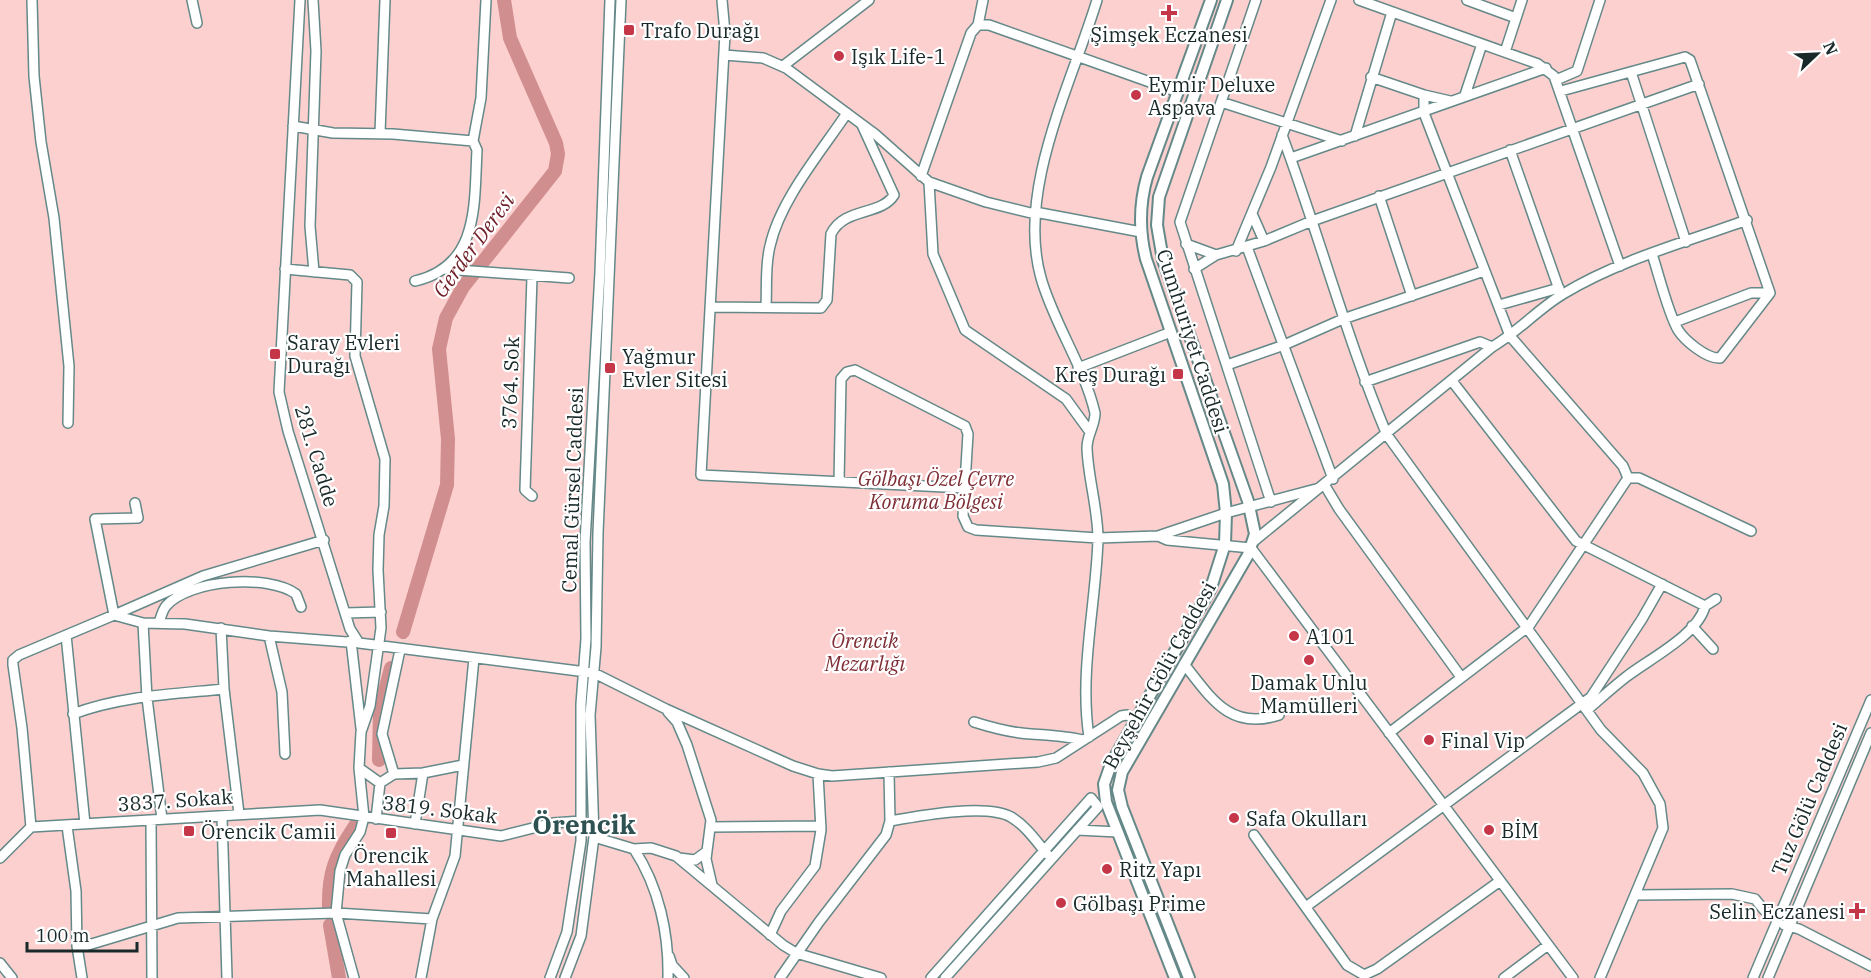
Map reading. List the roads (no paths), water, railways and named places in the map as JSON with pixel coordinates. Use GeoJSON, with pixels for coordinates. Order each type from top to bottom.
{"type":"FeatureCollection","features":[{"type":"Feature","properties":{"kind":"main road","name":"Cumhuriyet Caddesi"},"geometry":{"type":"LineString","coordinates":[[1104,792],[1106,773],[1206,600],[1225,544],[1226,513],[1222,484],[1146,259],[1141,232],[1144,190],[1210,0]]}},
{"type":"Feature","properties":{"kind":"main road","name":"Cumhuriyet Caddesi"},"geometry":{"type":"LineString","coordinates":[[1227,0],[1159,197],[1157,225],[1163,260],[1250,508]]}},
{"type":"Feature","properties":{"kind":"main road"},"geometry":{"type":"LineString","coordinates":[[1250,508],[1255,528],[1253,544]]}},
{"type":"Feature","properties":{"kind":"main road","name":"Beyşehir Gölü Caddesi"},"geometry":{"type":"LineString","coordinates":[[1190,978],[1122,807],[1118,790],[1122,772],[1253,544]]}},
{"type":"Feature","properties":{"kind":"main road"},"geometry":{"type":"LineString","coordinates":[[1145,706],[1156,712]]}},
{"type":"Feature","properties":{"kind":"main road"},"geometry":{"type":"LineString","coordinates":[[1128,733],[1140,740]]}},
{"type":"Feature","properties":{"kind":"main road"},"geometry":{"type":"LineString","coordinates":[[1118,790],[1104,792],[1176,978]]}},
{"type":"Feature","properties":{"kind":"street"},"geometry":{"type":"LineString","coordinates":[[32,0],[35,85],[41,142],[54,218],[69,366],[68,423]]}},
{"type":"Feature","properties":{"kind":"street"},"geometry":{"type":"LineString","coordinates":[[192,0],[197,23]]}},
{"type":"Feature","properties":{"kind":"street","name":"281. Cadde"},"geometry":{"type":"LineString","coordinates":[[300,0],[280,364],[281,406],[353,640],[361,732]]}},
{"type":"Feature","properties":{"kind":"street"},"geometry":{"type":"LineString","coordinates":[[314,0],[316,51],[310,226],[314,272]]}},
{"type":"Feature","properties":{"kind":"street"},"geometry":{"type":"LineString","coordinates":[[380,134],[385,0]]}},
{"type":"Feature","properties":{"kind":"street"},"geometry":{"type":"LineString","coordinates":[[415,280],[429,277],[444,269],[459,253],[472,226],[477,150],[473,141],[481,98],[486,0]]}},
{"type":"Feature","properties":{"kind":"street","name":"Cemal Gürsel Caddesi"},"geometry":{"type":"LineString","coordinates":[[550,978],[567,932],[581,841],[581,704],[586,639],[585,542],[600,272],[610,0]]}},
{"type":"Feature","properties":{"kind":"street","name":"Cemal Gürsel Caddesi"},"geometry":{"type":"LineString","coordinates":[[565,978],[581,936],[594,837],[590,715],[594,673],[621,0]]}},
{"type":"Feature","properties":{"kind":"street"},"geometry":{"type":"LineString","coordinates":[[722,0],[725,17],[724,55],[701,475],[965,488]]}},
{"type":"Feature","properties":{"kind":"street"},"geometry":{"type":"LineString","coordinates":[[783,66],[869,0]]}},
{"type":"Feature","properties":{"kind":"street"},"geometry":{"type":"LineString","coordinates":[[983,0],[978,25],[971,33],[925,179],[933,254],[965,330],[1066,399],[1090,432]]}},
{"type":"Feature","properties":{"kind":"street"},"geometry":{"type":"LineString","coordinates":[[1086,739],[1087,689],[1098,538],[1087,448],[1090,432],[1095,424],[1095,413],[1041,280],[1036,254],[1035,213],[1051,138],[1098,0]]}},
{"type":"Feature","properties":{"kind":"street"},"geometry":{"type":"LineString","coordinates":[[1256,0],[1180,218],[1194,269],[1271,502]]}},
{"type":"Feature","properties":{"kind":"street"},"geometry":{"type":"LineString","coordinates":[[1236,251],[1253,216],[1331,0]]}},
{"type":"Feature","properties":{"kind":"street"},"geometry":{"type":"LineString","coordinates":[[1359,0],[1546,68],[1556,80],[1561,91],[1620,266]]}},
{"type":"Feature","properties":{"kind":"street"},"geometry":{"type":"LineString","coordinates":[[1467,0],[1516,18]]}},
{"type":"Feature","properties":{"kind":"street"},"geometry":{"type":"LineString","coordinates":[[1505,52],[1522,0]]}},
{"type":"Feature","properties":{"kind":"street"},"geometry":{"type":"LineString","coordinates":[[1556,80],[1576,71],[1600,0]]}},
{"type":"Feature","properties":{"kind":"street"},"geometry":{"type":"LineString","coordinates":[[1355,136],[1392,12]]}},
{"type":"Feature","properties":{"kind":"street"},"geometry":{"type":"LineString","coordinates":[[978,25],[989,25],[1178,92]]}},
{"type":"Feature","properties":{"kind":"street"},"geometry":{"type":"LineString","coordinates":[[1465,95],[1482,44]]}},
{"type":"Feature","properties":{"kind":"street"},"geometry":{"type":"LineString","coordinates":[[724,55],[763,58],[783,66],[862,124],[925,179],[986,202],[1141,232]]}},
{"type":"Feature","properties":{"kind":"street"},"geometry":{"type":"LineString","coordinates":[[1561,91],[1688,57],[1747,220],[1770,293]]}},
{"type":"Feature","properties":{"kind":"street"},"geometry":{"type":"LineString","coordinates":[[1290,158],[1546,68]]}},
{"type":"Feature","properties":{"kind":"street"},"geometry":{"type":"LineString","coordinates":[[1631,72],[1686,242]]}},
{"type":"Feature","properties":{"kind":"street"},"geometry":{"type":"LineString","coordinates":[[1371,77],[1424,95],[1450,101]]}},
{"type":"Feature","properties":{"kind":"street"},"geometry":{"type":"LineString","coordinates":[[1194,269],[1216,255],[1236,251],[1379,196],[1450,174],[1510,150],[1699,84]]}},
{"type":"Feature","properties":{"kind":"street"},"geometry":{"type":"LineString","coordinates":[[1424,95],[1425,112],[1510,336],[1623,466],[1628,478]]}},
{"type":"Feature","properties":{"kind":"street"},"geometry":{"type":"LineString","coordinates":[[1221,102],[1342,141]]}},
{"type":"Feature","properties":{"kind":"street"},"geometry":{"type":"LineString","coordinates":[[766,306],[768,255],[776,227],[786,207],[848,113]]}},
{"type":"Feature","properties":{"kind":"street"},"geometry":{"type":"LineString","coordinates":[[710,307],[821,308],[826,300],[831,234],[836,225],[845,218],[892,199],[893,191],[862,124]]}},
{"type":"Feature","properties":{"kind":"street"},"geometry":{"type":"LineString","coordinates":[[293,126],[333,133],[473,141]]}},
{"type":"Feature","properties":{"kind":"street"},"geometry":{"type":"LineString","coordinates":[[1282,135],[1365,382],[1387,435],[1529,626],[1585,707],[1615,746],[1643,773],[1657,796],[1664,816],[1663,828],[1600,978]]}},
{"type":"Feature","properties":{"kind":"street"},"geometry":{"type":"LineString","coordinates":[[1510,150],[1560,291]]}},
{"type":"Feature","properties":{"kind":"street"},"geometry":{"type":"LineString","coordinates":[[1379,196],[1412,296]]}},
{"type":"Feature","properties":{"kind":"street"},"geometry":{"type":"LineString","coordinates":[[1253,216],[1264,241]]}},
{"type":"Feature","properties":{"kind":"street"},"geometry":{"type":"LineString","coordinates":[[1499,305],[1560,291],[1620,266],[1747,220]]}},
{"type":"Feature","properties":{"kind":"street"},"geometry":{"type":"LineString","coordinates":[[1186,244],[1216,255]]}},
{"type":"Feature","properties":{"kind":"street"},"geometry":{"type":"LineString","coordinates":[[1247,247],[1284,345],[1324,484],[1346,519],[1461,677]]}},
{"type":"Feature","properties":{"kind":"street"},"geometry":{"type":"LineString","coordinates":[[1652,254],[1675,322],[1686,338],[1706,354],[1720,358],[1770,293]]}},
{"type":"Feature","properties":{"kind":"street"},"geometry":{"type":"LineString","coordinates":[[285,269],[350,275],[357,282],[355,356],[385,459],[384,506],[379,546],[381,628],[370,706],[361,732],[359,768],[364,818],[360,832],[345,855],[340,871],[336,913],[354,978]]}},
{"type":"Feature","properties":{"kind":"street"},"geometry":{"type":"LineString","coordinates":[[444,269],[569,278]]}},
{"type":"Feature","properties":{"kind":"street"},"geometry":{"type":"LineString","coordinates":[[1227,365],[1284,345],[1343,319],[1484,271]]}},
{"type":"Feature","properties":{"kind":"street","name":"3764. Sok"},"geometry":{"type":"LineString","coordinates":[[528,493],[532,277]]}},
{"type":"Feature","properties":{"kind":"street"},"geometry":{"type":"LineString","coordinates":[[1158,536],[1167,540],[1253,544],[1492,347],[1510,336],[1560,291]]}},
{"type":"Feature","properties":{"kind":"street"},"geometry":{"type":"LineString","coordinates":[[1675,322],[1751,293],[1770,293]]}},
{"type":"Feature","properties":{"kind":"street"},"geometry":{"type":"LineString","coordinates":[[1078,368],[1171,332]]}},
{"type":"Feature","properties":{"kind":"street"},"geometry":{"type":"LineString","coordinates":[[1365,382],[1480,342],[1492,347]]}},
{"type":"Feature","properties":{"kind":"street"},"geometry":{"type":"LineString","coordinates":[[839,482],[841,379],[847,372],[855,370],[965,426],[968,434],[963,516],[972,529],[1098,538],[1158,536],[1324,484]]}},
{"type":"Feature","properties":{"kind":"street"},"geometry":{"type":"LineString","coordinates":[[1452,381],[1576,541],[1705,606]]}},
{"type":"Feature","properties":{"kind":"street"},"geometry":{"type":"LineString","coordinates":[[1628,478],[1639,478],[1751,531]]}},
{"type":"Feature","properties":{"kind":"street"},"geometry":{"type":"LineString","coordinates":[[1389,733],[1529,626],[1628,478]]}},
{"type":"Feature","properties":{"kind":"street"},"geometry":{"type":"LineString","coordinates":[[114,615],[95,519],[138,518],[135,503]]}},
{"type":"Feature","properties":{"kind":"street"},"geometry":{"type":"LineString","coordinates":[[0,858],[31,827],[13,662],[19,655],[203,576],[324,540]]}},
{"type":"Feature","properties":{"kind":"street"},"geometry":{"type":"LineString","coordinates":[[1253,544],[1389,733],[1573,978]]}},
{"type":"Feature","properties":{"kind":"street"},"geometry":{"type":"LineString","coordinates":[[159,623],[168,604],[189,590],[210,585],[257,583],[279,585],[296,594],[301,607]]}},
{"type":"Feature","properties":{"kind":"street"},"geometry":{"type":"LineString","coordinates":[[1585,707],[1662,584]]}},
{"type":"Feature","properties":{"kind":"street"},"geometry":{"type":"LineString","coordinates":[[1307,906],[1585,707],[1692,626],[1705,606],[1716,599]]}},
{"type":"Feature","properties":{"kind":"street"},"geometry":{"type":"LineString","coordinates":[[346,614],[381,612]]}},
{"type":"Feature","properties":{"kind":"street"},"geometry":{"type":"LineString","coordinates":[[114,615],[143,623],[221,628],[269,636],[353,640],[362,645],[594,673],[666,710],[793,766],[818,774],[889,772],[1038,762],[1056,758],[1121,716],[1127,715],[1137,719]]}},
{"type":"Feature","properties":{"kind":"street"},"geometry":{"type":"LineString","coordinates":[[143,623],[147,698],[162,819]]}},
{"type":"Feature","properties":{"kind":"street"},"geometry":{"type":"LineString","coordinates":[[1692,626],[1713,648]]}},
{"type":"Feature","properties":{"kind":"street"},"geometry":{"type":"LineString","coordinates":[[221,628],[224,689],[239,814]]}},
{"type":"Feature","properties":{"kind":"street"},"geometry":{"type":"LineString","coordinates":[[66,635],[84,824]]}},
{"type":"Feature","properties":{"kind":"street"},"geometry":{"type":"LineString","coordinates":[[269,636],[282,692],[285,754]]}},
{"type":"Feature","properties":{"kind":"street"},"geometry":{"type":"LineString","coordinates":[[394,774],[382,734],[400,650]]}},
{"type":"Feature","properties":{"kind":"street"},"geometry":{"type":"LineString","coordinates":[[421,978],[432,919],[455,856],[474,658]]}},
{"type":"Feature","properties":{"kind":"street"},"geometry":{"type":"LineString","coordinates":[[1184,664],[1223,711],[1243,718],[1279,715]]}},
{"type":"Feature","properties":{"kind":"street"},"geometry":{"type":"LineString","coordinates":[[73,714],[90,707],[224,689]]}},
{"type":"Feature","properties":{"kind":"street","name":"Tuz Gölü Caddesi"},"geometry":{"type":"LineString","coordinates":[[1753,978],[1871,700]]}},
{"type":"Feature","properties":{"kind":"street"},"geometry":{"type":"LineString","coordinates":[[666,710],[677,722],[687,745],[711,827],[706,852],[712,885]]}},
{"type":"Feature","properties":{"kind":"street"},"geometry":{"type":"LineString","coordinates":[[974,722],[1001,730],[1030,734],[1059,734],[1086,739]]}},
{"type":"Feature","properties":{"kind":"street","name":"Tuz Gölü Caddesi"},"geometry":{"type":"LineString","coordinates":[[1767,978],[1871,733]]}},
{"type":"Feature","properties":{"kind":"street"},"geometry":{"type":"LineString","coordinates":[[376,819],[381,783],[394,774],[423,773],[463,765]]}},
{"type":"Feature","properties":{"kind":"street"},"geometry":{"type":"LineString","coordinates":[[359,768],[381,783]]}},
{"type":"Feature","properties":{"kind":"street"},"geometry":{"type":"LineString","coordinates":[[780,978],[796,953],[886,835],[890,821],[889,772]]}},
{"type":"Feature","properties":{"kind":"street"},"geometry":{"type":"LineString","coordinates":[[415,824],[423,773]]}},
{"type":"Feature","properties":{"kind":"street"},"geometry":{"type":"LineString","coordinates":[[770,935],[781,911],[815,866],[821,826],[818,774]]}},
{"type":"Feature","properties":{"kind":"street"},"geometry":{"type":"LineString","coordinates":[[1095,803],[1104,792]]}},
{"type":"Feature","properties":{"kind":"street"},"geometry":{"type":"LineString","coordinates":[[932,978],[1091,798],[1098,807],[945,978]]}},
{"type":"Feature","properties":{"kind":"street","name":"3837. Sokak"},"geometry":{"type":"LineString","coordinates":[[31,827],[336,810],[364,818]]}},
{"type":"Feature","properties":{"kind":"street"},"geometry":{"type":"LineString","coordinates":[[890,821],[945,814],[999,812],[1010,816],[1022,825],[1051,860]]}},
{"type":"Feature","properties":{"kind":"street"},"geometry":{"type":"LineString","coordinates":[[222,817],[226,978]]}},
{"type":"Feature","properties":{"kind":"street","name":"3819. Sokak"},"geometry":{"type":"LineString","coordinates":[[364,818],[457,832],[510,835],[553,823],[581,821]]}},
{"type":"Feature","properties":{"kind":"street"},"geometry":{"type":"LineString","coordinates":[[151,820],[152,978]]}},
{"type":"Feature","properties":{"kind":"street"},"geometry":{"type":"LineString","coordinates":[[67,826],[76,891],[77,946],[82,978]]}},
{"type":"Feature","properties":{"kind":"street"},"geometry":{"type":"LineString","coordinates":[[711,827],[821,826]]}},
{"type":"Feature","properties":{"kind":"street"},"geometry":{"type":"LineString","coordinates":[[1077,830],[1118,832]]}},
{"type":"Feature","properties":{"kind":"street"},"geometry":{"type":"LineString","coordinates":[[1254,835],[1347,965],[1364,975],[1377,969],[1500,881]]}},
{"type":"Feature","properties":{"kind":"street"},"geometry":{"type":"LineString","coordinates":[[594,837],[634,849],[651,848],[695,860],[706,852]]}},
{"type":"Feature","properties":{"kind":"street"},"geometry":{"type":"LineString","coordinates":[[634,849],[656,895],[672,965],[684,978]]}},
{"type":"Feature","properties":{"kind":"street"},"geometry":{"type":"LineString","coordinates":[[676,856],[770,935],[796,953],[882,978]]}},
{"type":"Feature","properties":{"kind":"street"},"geometry":{"type":"LineString","coordinates":[[1636,896],[1732,894],[1755,899],[1764,910]]}},
{"type":"Feature","properties":{"kind":"street"},"geometry":{"type":"LineString","coordinates":[[77,946],[85,946],[151,924],[177,918],[336,913],[432,919]]}},
{"type":"Feature","properties":{"kind":"street"},"geometry":{"type":"LineString","coordinates":[[1777,923],[1789,926],[1871,966]]}},
{"type":"Feature","properties":{"kind":"street"},"geometry":{"type":"LineString","coordinates":[[1504,978],[1548,945]]}},
{"type":"Feature","properties":{"kind":"street"},"geometry":{"type":"LineString","coordinates":[[668,954],[668,978]]}},
{"type":"Feature","properties":{"kind":"waterway","name":"Gerder Deresi"},"geometry":{"type":"LineString","coordinates":[[403,632],[447,485],[448,439],[439,349],[446,318],[463,287],[555,171],[558,154],[556,143],[510,38],[504,0]]}},
{"type":"Feature","properties":{"kind":"waterway","name":"Gerder Deresi"},"geometry":{"type":"LineString","coordinates":[[379,760],[380,709],[391,668]]}},
{"type":"Feature","properties":{"kind":"waterway","name":"Gerder Deresi"},"geometry":{"type":"LineString","coordinates":[[329,909],[334,865],[355,826]]}},
{"type":"Feature","properties":{"kind":"waterway","name":"Gerder Deresi"},"geometry":{"type":"LineString","coordinates":[[330,925],[339,978]]}},
{"type":"Feature","properties":{"kind":"place","name":"Şimşek Eczanesi"},"geometry":{"type":"Point","coordinates":[1169,13]}},
{"type":"Feature","properties":{"kind":"place","name":"Trafo Durağı"},"geometry":{"type":"Point","coordinates":[629,30]}},
{"type":"Feature","properties":{"kind":"place","name":"Işık Life-1"},"geometry":{"type":"Point","coordinates":[839,56]}},
{"type":"Feature","properties":{"kind":"place","name":"Eymir Deluxe Aspava"},"geometry":{"type":"Point","coordinates":[1136,95]}},
{"type":"Feature","properties":{"kind":"place","name":"Saray Evleri Durağı"},"geometry":{"type":"Point","coordinates":[275,354]}},
{"type":"Feature","properties":{"kind":"place","name":"Yağmur Evler Sitesi"},"geometry":{"type":"Point","coordinates":[610,368]}},
{"type":"Feature","properties":{"kind":"place","name":"Kreş Durağı"},"geometry":{"type":"Point","coordinates":[1178,374]}},
{"type":"Feature","properties":{"kind":"place","name":"A101"},"geometry":{"type":"Point","coordinates":[1294,636]}},
{"type":"Feature","properties":{"kind":"place","name":"Damak Unlu Mamülleri"},"geometry":{"type":"Point","coordinates":[1309,660]}},
{"type":"Feature","properties":{"kind":"place","name":"Final Vip"},"geometry":{"type":"Point","coordinates":[1429,740]}},
{"type":"Feature","properties":{"kind":"place","name":"Safa Okulları"},"geometry":{"type":"Point","coordinates":[1234,818]}},
{"type":"Feature","properties":{"kind":"place","name":"BİM"},"geometry":{"type":"Point","coordinates":[1489,830]}},
{"type":"Feature","properties":{"kind":"place","name":"Örencik Camii"},"geometry":{"type":"Point","coordinates":[189,831]}},
{"type":"Feature","properties":{"kind":"place","name":"Örencik Mahallesi"},"geometry":{"type":"Point","coordinates":[391,833]}},
{"type":"Feature","properties":{"kind":"place","name":"Ritz Yapı"},"geometry":{"type":"Point","coordinates":[1107,869]}},
{"type":"Feature","properties":{"kind":"place","name":"Gölbaşı Prime"},"geometry":{"type":"Point","coordinates":[1061,903]}},
{"type":"Feature","properties":{"kind":"place","name":"Selin Eczanesi"},"geometry":{"type":"Point","coordinates":[1857,911]}},
{"type":"Feature","properties":{"kind":"district","name":"Örencik"},"geometry":{"type":"Point","coordinates":[584,824]}},
{"type":"Feature","properties":{"kind":"park label","name":"Gölbaşı Özel Çevre Koruma Bölgesi"},"geometry":{"type":"Point","coordinates":[936,490]}},
{"type":"Feature","properties":{"kind":"park label","name":"Örencik Mezarlığı"},"geometry":{"type":"Point","coordinates":[865,652]}}]}
